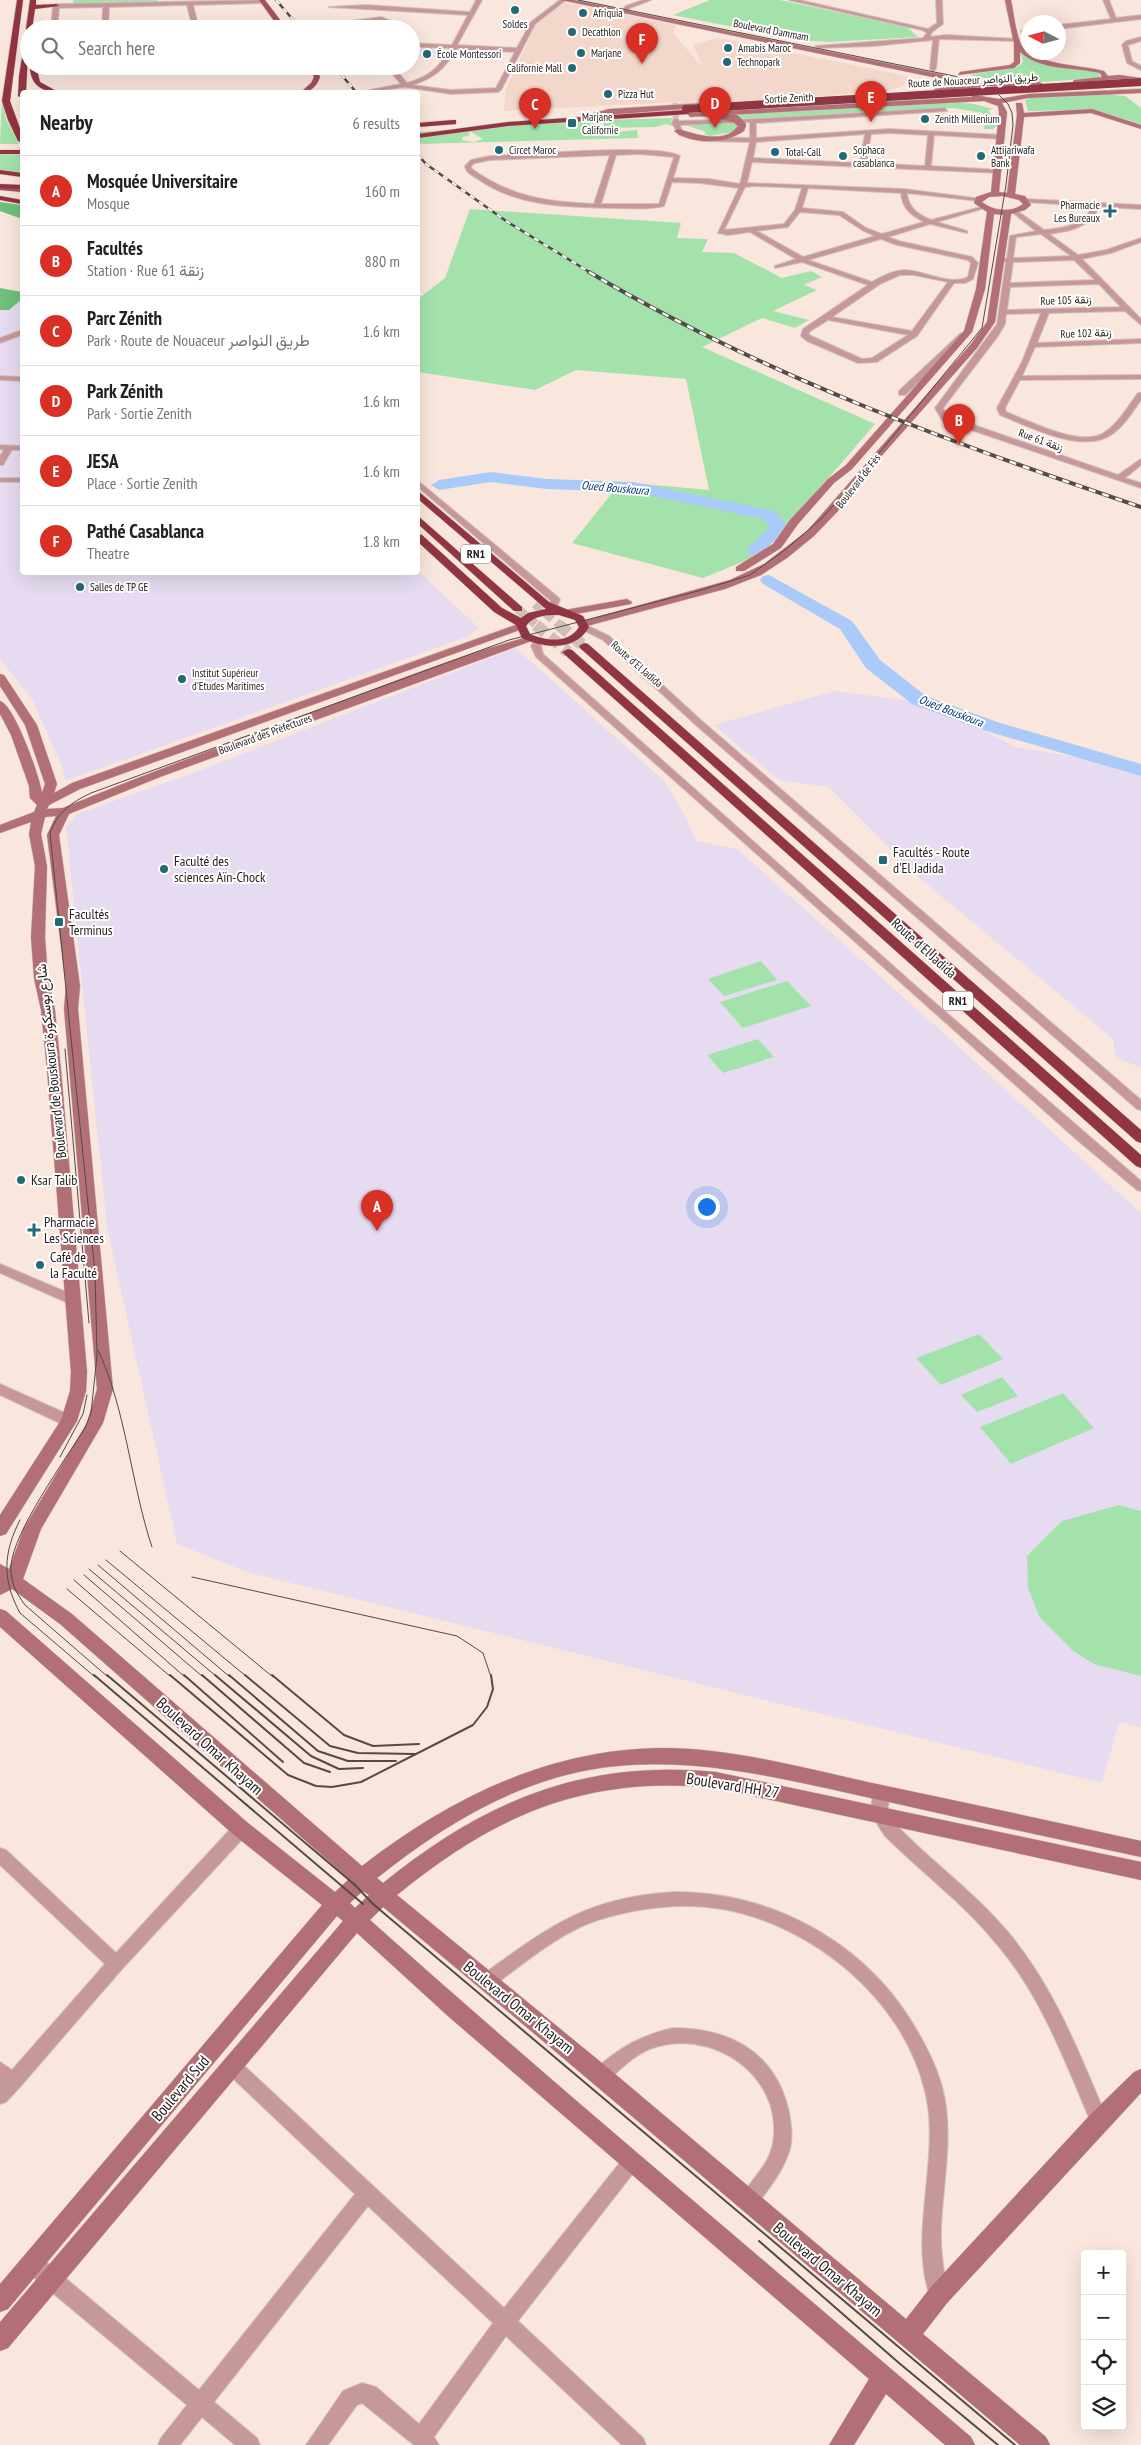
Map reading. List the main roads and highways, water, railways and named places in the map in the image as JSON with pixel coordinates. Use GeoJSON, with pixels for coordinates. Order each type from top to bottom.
{"type":"FeatureCollection","features":[{"type":"Feature","properties":{"kind":"highway"},"geometry":{"type":"LineString","coordinates":[[31,20],[34,2],[56,6]]}},
{"type":"Feature","properties":{"kind":"highway"},"geometry":{"type":"LineString","coordinates":[[2,70],[12,23],[19,3]]}},
{"type":"Feature","properties":{"kind":"highway"},"geometry":{"type":"LineString","coordinates":[[19,3],[6,101],[20,137]]}},
{"type":"Feature","properties":{"kind":"highway"},"geometry":{"type":"LineString","coordinates":[[22,90],[23,75]]}},
{"type":"Feature","properties":{"kind":"highway"},"geometry":{"type":"LineString","coordinates":[[28,75],[28,90]]}},
{"type":"Feature","properties":{"kind":"highway"},"geometry":{"type":"LineString","coordinates":[[33,75],[36,82],[51,90]]}},
{"type":"Feature","properties":{"kind":"highway","name":"Route de Nouaceur طريق النواصر"},"geometry":{"type":"LineString","coordinates":[[420,124],[595,116],[1137,79]]}},
{"type":"Feature","properties":{"kind":"highway","name":"Route de Nouaceur طريق النواصر"},"geometry":{"type":"LineString","coordinates":[[686,110],[1141,86]]}},
{"type":"Feature","properties":{"kind":"highway","name":"Route de Nouaceur طريق النواصر"},"geometry":{"type":"LineString","coordinates":[[420,136],[508,124],[595,116]]}},
{"type":"Feature","properties":{"kind":"highway"},"geometry":{"type":"LineString","coordinates":[[0,147],[20,152]]}},
{"type":"Feature","properties":{"kind":"highway"},"geometry":{"type":"LineString","coordinates":[[0,152],[20,148]]}},
{"type":"Feature","properties":{"kind":"highway"},"geometry":{"type":"LineString","coordinates":[[0,172],[20,174]]}},
{"type":"Feature","properties":{"kind":"highway"},"geometry":{"type":"LineString","coordinates":[[0,198],[20,202]]}},
{"type":"Feature","properties":{"kind":"highway","name":"Route d'El Jadida"},"geometry":{"type":"LineString","coordinates":[[420,496],[534,595],[559,611],[579,618],[592,644],[755,788],[804,842]]}},
{"type":"Feature","properties":{"kind":"highway","name":"RN1"},"geometry":{"type":"LineString","coordinates":[[420,506],[535,604]]}},
{"type":"Feature","properties":{"kind":"highway","name":"RN1"},"geometry":{"type":"LineString","coordinates":[[420,521],[518,609]]}},
{"type":"Feature","properties":{"kind":"highway"},"geometry":{"type":"LineString","coordinates":[[420,530],[480,582],[489,592],[492,605]]}},
{"type":"Feature","properties":{"kind":"highway"},"geometry":{"type":"LineString","coordinates":[[420,540],[492,605],[521,625],[536,614],[559,611]]}},
{"type":"Feature","properties":{"kind":"highway","name":"Route d'El Jadida"},"geometry":{"type":"LineString","coordinates":[[521,625],[523,634],[537,641],[727,805],[752,824],[776,837]]}},
{"type":"Feature","properties":{"kind":"highway"},"geometry":{"type":"LineString","coordinates":[[537,641],[570,640],[583,627]]}},
{"type":"Feature","properties":{"kind":"highway","name":"Route d'El Jadida"},"geometry":{"type":"LineString","coordinates":[[584,646],[1141,1138]]}},
{"type":"Feature","properties":{"kind":"highway","name":"Route d'El Jadida"},"geometry":{"type":"LineString","coordinates":[[568,652],[1141,1164]]}},
{"type":"Feature","properties":{"kind":"main road"},"geometry":{"type":"LineString","coordinates":[[262,1],[277,20]]}},
{"type":"Feature","properties":{"kind":"main road"},"geometry":{"type":"LineString","coordinates":[[306,90],[314,84],[316,75]]}},
{"type":"Feature","properties":{"kind":"main road"},"geometry":{"type":"LineString","coordinates":[[314,90],[323,81],[323,75]]}},
{"type":"Feature","properties":{"kind":"main road"},"geometry":{"type":"LineString","coordinates":[[0,187],[20,188]]}},
{"type":"Feature","properties":{"kind":"waterway","name":"Oued Bouskoura"},"geometry":{"type":"LineString","coordinates":[[439,485],[491,477],[547,484],[633,487],[769,515],[780,527],[755,550]]}},
{"type":"Feature","properties":{"kind":"waterway","name":"Oued Bouskoura"},"geometry":{"type":"LineString","coordinates":[[769,580],[846,625],[873,664],[919,700],[990,726],[1141,770]]}},
{"type":"Feature","properties":{"kind":"tunnel"},"geometry":{"type":"LineString","coordinates":[[675,103],[676,120]]}},
{"type":"Feature","properties":{"kind":"tunnel"},"geometry":{"type":"LineString","coordinates":[[535,604],[561,626]]}},
{"type":"Feature","properties":{"kind":"tunnel"},"geometry":{"type":"LineString","coordinates":[[518,609],[538,626]]}},
{"type":"Feature","properties":{"kind":"tunnel"},"geometry":{"type":"LineString","coordinates":[[536,625],[568,652]]}},
{"type":"Feature","properties":{"kind":"tunnel"},"geometry":{"type":"LineString","coordinates":[[559,625],[584,646]]}},
{"type":"Feature","properties":{"kind":"tram line"},"geometry":{"type":"LineString","coordinates":[[108,1677],[25,1605],[14,1587],[11,1571],[14,1552],[30,1516],[85,1428],[91,1413],[97,1356],[95,1272],[50,833],[57,819],[66,808],[91,793],[509,640],[698,591],[750,575],[785,550],[821,519],[857,480],[982,328],[1006,185],[1013,125],[1012,113],[1008,104],[994,90],[954,76],[578,0]]}},
{"type":"Feature","properties":{"kind":"tram line"},"geometry":{"type":"LineString","coordinates":[[65,1049],[89,1323]]}},
{"type":"Feature","properties":{"kind":"tram line"},"geometry":{"type":"LineString","coordinates":[[98,1350],[122,1422],[152,1547]]}},
{"type":"Feature","properties":{"kind":"tram line"},"geometry":{"type":"LineString","coordinates":[[60,1457],[83,1414],[87,1395]]}},
{"type":"Feature","properties":{"kind":"tram line"},"geometry":{"type":"LineString","coordinates":[[20,1520],[10,1544],[7,1566],[10,1589],[14,1601],[20,1613],[95,1677]]}},
{"type":"Feature","properties":{"kind":"tram line"},"geometry":{"type":"LineString","coordinates":[[120,1551],[273,1677]]}},
{"type":"Feature","properties":{"kind":"tram line"},"geometry":{"type":"LineString","coordinates":[[106,1560],[247,1677]]}},
{"type":"Feature","properties":{"kind":"tram line"},"geometry":{"type":"LineString","coordinates":[[98,1565],[230,1677]]}},
{"type":"Feature","properties":{"kind":"tram line"},"geometry":{"type":"LineString","coordinates":[[89,1569],[217,1677]]}},
{"type":"Feature","properties":{"kind":"tram line"},"geometry":{"type":"LineString","coordinates":[[84,1575],[203,1677]]}},
{"type":"Feature","properties":{"kind":"tram line"},"geometry":{"type":"LineString","coordinates":[[192,1577],[457,1636],[483,1653],[491,1677]]}},
{"type":"Feature","properties":{"kind":"tram line"},"geometry":{"type":"LineString","coordinates":[[74,1580],[185,1677]]}},
{"type":"Feature","properties":{"kind":"tram line"},"geometry":{"type":"LineString","coordinates":[[67,1589],[171,1677]]}},
{"type":"Feature","properties":{"kind":"tram line"},"geometry":{"type":"LineString","coordinates":[[94,1675],[363,1904]]}},
{"type":"Feature","properties":{"kind":"tram line"},"geometry":{"type":"LineString","coordinates":[[107,1675],[355,1885],[373,1904],[1015,2445]]}},
{"type":"Feature","properties":{"kind":"tram line"},"geometry":{"type":"LineString","coordinates":[[170,1675],[288,1775],[316,1786],[332,1787],[361,1782],[473,1725],[487,1707],[493,1689],[491,1675]]}},
{"type":"Feature","properties":{"kind":"tram line"},"geometry":{"type":"LineString","coordinates":[[184,1675],[283,1762]]}},
{"type":"Feature","properties":{"kind":"tram line"},"geometry":{"type":"LineString","coordinates":[[202,1675],[304,1763],[330,1772]]}},
{"type":"Feature","properties":{"kind":"tram line"},"geometry":{"type":"LineString","coordinates":[[215,1675],[311,1756],[339,1769],[363,1768]]}},
{"type":"Feature","properties":{"kind":"tram line"},"geometry":{"type":"LineString","coordinates":[[229,1675],[318,1751],[348,1761],[396,1761]]}},
{"type":"Feature","properties":{"kind":"tram line"},"geometry":{"type":"LineString","coordinates":[[245,1675],[330,1746],[358,1753],[415,1754]]}},
{"type":"Feature","properties":{"kind":"tram line"},"geometry":{"type":"LineString","coordinates":[[272,1675],[344,1735],[373,1746],[419,1744]]}},
{"type":"Feature","properties":{"kind":"tram line"},"geometry":{"type":"LineString","coordinates":[[759,2241],[899,2363],[998,2445]]}},
{"type":"Feature","properties":{"kind":"railway"},"geometry":{"type":"LineString","coordinates":[[276,0],[293,20]]}},
{"type":"Feature","properties":{"kind":"railway"},"geometry":{"type":"LineString","coordinates":[[342,75],[354,90]]}},
{"type":"Feature","properties":{"kind":"railway"},"geometry":{"type":"LineString","coordinates":[[420,157],[426,164],[506,221],[591,273]]}},
{"type":"Feature","properties":{"kind":"railway"},"geometry":{"type":"LineString","coordinates":[[589,272],[654,309],[721,343],[858,404],[999,458],[1141,507]]}},
{"type":"Feature","properties":{"kind":"place","name":"Soldes"},"geometry":{"type":"Point","coordinates":[515,10]}},
{"type":"Feature","properties":{"kind":"place","name":"Afriquia"},"geometry":{"type":"Point","coordinates":[583,13]}},
{"type":"Feature","properties":{"kind":"place","name":"Decathlon"},"geometry":{"type":"Point","coordinates":[572,32]}},
{"type":"Feature","properties":{"kind":"place","name":"Amabis Maroc"},"geometry":{"type":"Point","coordinates":[728,48]}},
{"type":"Feature","properties":{"kind":"place","name":"Marjane"},"geometry":{"type":"Point","coordinates":[581,53]}},
{"type":"Feature","properties":{"kind":"place","name":"École Montessori"},"geometry":{"type":"Point","coordinates":[427,54]}},
{"type":"Feature","properties":{"kind":"place","name":"Technopark"},"geometry":{"type":"Point","coordinates":[727,62]}},
{"type":"Feature","properties":{"kind":"place","name":"Pathé Casablanca"},"geometry":{"type":"Point","coordinates":[642,64]}},
{"type":"Feature","properties":{"kind":"place","name":"Californie Mall"},"geometry":{"type":"Point","coordinates":[572,68]}},
{"type":"Feature","properties":{"kind":"place","name":"Pizza Hut"},"geometry":{"type":"Point","coordinates":[608,94]}},
{"type":"Feature","properties":{"kind":"place","name":"Zenith Millenium"},"geometry":{"type":"Point","coordinates":[925,119]}},
{"type":"Feature","properties":{"kind":"place","name":"JESA"},"geometry":{"type":"Point","coordinates":[871,122]}},
{"type":"Feature","properties":{"kind":"place","name":"Marjane Californie"},"geometry":{"type":"Point","coordinates":[572,123]}},
{"type":"Feature","properties":{"kind":"place","name":"Park Zénith"},"geometry":{"type":"Point","coordinates":[715,128]}},
{"type":"Feature","properties":{"kind":"place","name":"Parc Zénith"},"geometry":{"type":"Point","coordinates":[535,129]}},
{"type":"Feature","properties":{"kind":"place","name":"Circet Maroc"},"geometry":{"type":"Point","coordinates":[499,150]}},
{"type":"Feature","properties":{"kind":"place","name":"Total-Call"},"geometry":{"type":"Point","coordinates":[775,152]}},
{"type":"Feature","properties":{"kind":"place","name":"Sophaca casablanca"},"geometry":{"type":"Point","coordinates":[843,156]}},
{"type":"Feature","properties":{"kind":"place","name":"Attijariwafa Bank"},"geometry":{"type":"Point","coordinates":[981,156]}},
{"type":"Feature","properties":{"kind":"place","name":"Pharmacie Les Bureaux"},"geometry":{"type":"Point","coordinates":[1110,211]}},
{"type":"Feature","properties":{"kind":"place","name":"Facultés"},"geometry":{"type":"Point","coordinates":[959,445]}},
{"type":"Feature","properties":{"kind":"place","name":"Salles de TP GE"},"geometry":{"type":"Point","coordinates":[80,587]}},
{"type":"Feature","properties":{"kind":"place","name":"Institut Supérieur d'Etudes Maritimes"},"geometry":{"type":"Point","coordinates":[182,679]}},
{"type":"Feature","properties":{"kind":"place","name":"Facultés - Route d'El Jadida"},"geometry":{"type":"Point","coordinates":[883,860]}},
{"type":"Feature","properties":{"kind":"place","name":"Faculté des sciences Aïn-Chock"},"geometry":{"type":"Point","coordinates":[164,869]}},
{"type":"Feature","properties":{"kind":"place","name":"Facultés Terminus"},"geometry":{"type":"Point","coordinates":[59,922]}},
{"type":"Feature","properties":{"kind":"place","name":"Ksar Talib"},"geometry":{"type":"Point","coordinates":[21,1180]}},
{"type":"Feature","properties":{"kind":"place","name":"Pharmacie Les Sciences"},"geometry":{"type":"Point","coordinates":[34,1230]}},
{"type":"Feature","properties":{"kind":"place","name":"Mosquée Universitaire"},"geometry":{"type":"Point","coordinates":[377,1231]}},
{"type":"Feature","properties":{"kind":"place","name":"Café de la Faculté"},"geometry":{"type":"Point","coordinates":[40,1265]}}]}
